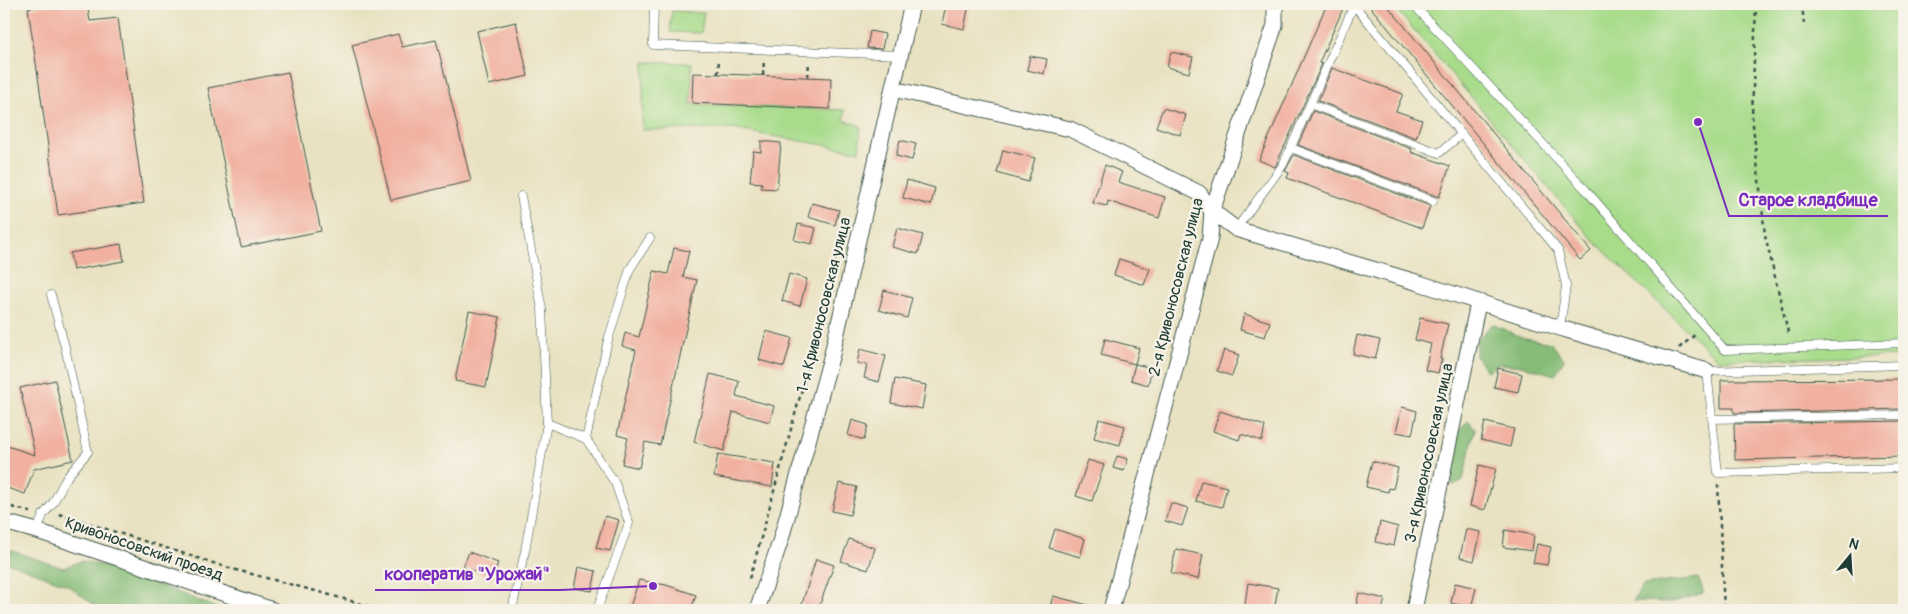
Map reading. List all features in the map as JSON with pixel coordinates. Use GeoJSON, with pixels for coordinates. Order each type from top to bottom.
{"type":"FeatureCollection","features":[{"type":"Feature","properties":{"kind":"street","name":"1-я Кривоносовская улица"},"geometry":{"type":"LineString","coordinates":[[757,610],[780,539],[832,354],[912,4]]}},
{"type":"Feature","properties":{"kind":"street","name":"2-я Кривоносовская улица"},"geometry":{"type":"LineString","coordinates":[[1110,610],[1210,238],[1212,211],[1275,25],[1275,4]]}},
{"type":"Feature","properties":{"kind":"street"},"geometry":{"type":"LineString","coordinates":[[892,89],[1070,129],[1199,193],[1212,211],[1236,229],[1707,371]]}},
{"type":"Feature","properties":{"kind":"street","name":"3-я Кривоносовская улица"},"geometry":{"type":"LineString","coordinates":[[1414,610],[1478,303]]}},
{"type":"Feature","properties":{"kind":"street","name":"Кривоносовский проезд"},"geometry":{"type":"LineString","coordinates":[[4,522],[37,531],[273,610]]}},
{"type":"Feature","properties":{"kind":"lane"},"geometry":{"type":"LineString","coordinates":[[654,4],[652,45],[900,55]]}},
{"type":"Feature","properties":{"kind":"lane"},"geometry":{"type":"LineString","coordinates":[[1413,4],[1586,190],[1725,350],[1904,342]]}},
{"type":"Feature","properties":{"kind":"lane"},"geometry":{"type":"LineString","coordinates":[[1236,229],[1283,165],[1354,5],[1558,250],[1566,286],[1560,328]]}},
{"type":"Feature","properties":{"kind":"lane"},"geometry":{"type":"LineString","coordinates":[[1310,104],[1439,154],[1462,134]]}},
{"type":"Feature","properties":{"kind":"lane"},"geometry":{"type":"LineString","coordinates":[[1290,148],[1433,202]]}},
{"type":"Feature","properties":{"kind":"lane"},"geometry":{"type":"LineString","coordinates":[[512,610],[525,551],[547,423],[542,309],[521,196]]}},
{"type":"Feature","properties":{"kind":"lane"},"geometry":{"type":"LineString","coordinates":[[586,439],[610,331],[630,269],[650,238]]}},
{"type":"Feature","properties":{"kind":"lane"},"geometry":{"type":"LineString","coordinates":[[37,531],[43,515],[53,503],[67,477],[88,452],[65,347],[51,295]]}},
{"type":"Feature","properties":{"kind":"lane"},"geometry":{"type":"LineString","coordinates":[[1904,365],[1707,371],[1718,473],[1904,468]]}},
{"type":"Feature","properties":{"kind":"lane"},"geometry":{"type":"LineString","coordinates":[[1712,419],[1904,415]]}},
{"type":"Feature","properties":{"kind":"lane"},"geometry":{"type":"LineString","coordinates":[[547,423],[586,439],[615,483],[629,523],[598,610]]}},
{"type":"Feature","properties":{"kind":"path"},"geometry":{"type":"LineString","coordinates":[[1756,4],[1753,126],[1765,235],[1792,347]]}},
{"type":"Feature","properties":{"kind":"path"},"geometry":{"type":"LineString","coordinates":[[1802,4],[1804,25]]}},
{"type":"Feature","properties":{"kind":"path"},"geometry":{"type":"LineString","coordinates":[[718,74],[719,48]]}},
{"type":"Feature","properties":{"kind":"path"},"geometry":{"type":"LineString","coordinates":[[763,76],[764,50]]}},
{"type":"Feature","properties":{"kind":"path"},"geometry":{"type":"LineString","coordinates":[[808,77],[809,52]]}},
{"type":"Feature","properties":{"kind":"path"},"geometry":{"type":"LineString","coordinates":[[750,578],[848,214]]}},
{"type":"Feature","properties":{"kind":"path"},"geometry":{"type":"LineString","coordinates":[[1665,359],[1705,327]]}},
{"type":"Feature","properties":{"kind":"path"},"geometry":{"type":"LineString","coordinates":[[1718,473],[1724,610]]}},
{"type":"Feature","properties":{"kind":"path"},"geometry":{"type":"LineString","coordinates":[[4,505],[43,515],[57,514],[229,568],[323,592],[383,610]]}},
{"type":"Feature","properties":{"kind":"green space"},"geometry":{"type":"Polygon","coordinates":[[[1392,4],[1904,4],[1904,356],[1718,360],[1593,240],[1392,4]]]}},
{"type":"Feature","properties":{"kind":"green space"},"geometry":{"type":"Polygon","coordinates":[[[672,11],[704,13],[701,33],[670,32],[672,11]]]}},
{"type":"Feature","properties":{"kind":"green space"},"geometry":{"type":"Polygon","coordinates":[[[644,62],[692,63],[691,104],[845,110],[844,120],[861,126],[859,151],[732,129],[642,130],[644,62]]]}},
{"type":"Feature","properties":{"kind":"green space"},"geometry":{"type":"Polygon","coordinates":[[[1492,324],[1521,337],[1551,343],[1564,359],[1555,375],[1522,366],[1498,364],[1487,371],[1476,357],[1476,341],[1492,324]]]}},
{"type":"Feature","properties":{"kind":"green space"},"geometry":{"type":"Polygon","coordinates":[[[1468,421],[1475,429],[1463,480],[1453,485],[1449,465],[1457,454],[1457,433],[1468,421]]]}},
{"type":"Feature","properties":{"kind":"green space"},"geometry":{"type":"Polygon","coordinates":[[[4,548],[63,568],[81,561],[115,568],[222,610],[110,610],[98,608],[68,585],[4,561],[4,548]]]}},
{"type":"Feature","properties":{"kind":"green space"},"geometry":{"type":"Polygon","coordinates":[[[1698,578],[1704,593],[1673,602],[1633,601],[1643,585],[1698,578]]]}},
{"type":"Feature","properties":{"kind":"building"},"geometry":{"type":"Polygon","coordinates":[[[57,4],[87,4],[90,21],[118,18],[144,203],[58,215],[28,8],[57,4]]]}},
{"type":"Feature","properties":{"kind":"building"},"geometry":{"type":"Polygon","coordinates":[[[946,4],[969,4],[964,29],[942,24],[946,4]]]}},
{"type":"Feature","properties":{"kind":"building"},"geometry":{"type":"Polygon","coordinates":[[[1327,4],[1345,4],[1319,63],[1322,64],[1275,167],[1259,160],[1327,4]]]}},
{"type":"Feature","properties":{"kind":"building"},"geometry":{"type":"Polygon","coordinates":[[[1368,4],[1386,4],[1591,251],[1580,260],[1368,4]]]}},
{"type":"Feature","properties":{"kind":"building"},"geometry":{"type":"Polygon","coordinates":[[[516,22],[528,76],[489,85],[477,31],[516,22]]]}},
{"type":"Feature","properties":{"kind":"building"},"geometry":{"type":"Polygon","coordinates":[[[870,31],[885,34],[882,49],[867,48],[870,31]]]}},
{"type":"Feature","properties":{"kind":"building"},"geometry":{"type":"Polygon","coordinates":[[[398,34],[402,47],[436,40],[471,181],[391,200],[352,45],[398,34]]]}},
{"type":"Feature","properties":{"kind":"building"},"geometry":{"type":"Polygon","coordinates":[[[1171,52],[1193,57],[1189,73],[1167,67],[1171,52]]]}},
{"type":"Feature","properties":{"kind":"building"},"geometry":{"type":"Polygon","coordinates":[[[1030,56],[1047,59],[1044,74],[1027,70],[1030,56]]]}},
{"type":"Feature","properties":{"kind":"building"},"geometry":{"type":"Polygon","coordinates":[[[1332,68],[1403,94],[1396,111],[1422,120],[1416,138],[1318,101],[1332,68]]]}},
{"type":"Feature","properties":{"kind":"building"},"geometry":{"type":"Polygon","coordinates":[[[288,72],[321,231],[241,247],[208,88],[288,72]]]}},
{"type":"Feature","properties":{"kind":"building"},"geometry":{"type":"Polygon","coordinates":[[[693,73],[831,78],[830,109],[692,103],[693,73]]]}},
{"type":"Feature","properties":{"kind":"building"},"geometry":{"type":"Polygon","coordinates":[[[1163,108],[1186,115],[1180,135],[1156,127],[1163,108]]]}},
{"type":"Feature","properties":{"kind":"building"},"geometry":{"type":"Polygon","coordinates":[[[1313,111],[1412,149],[1411,152],[1450,166],[1439,197],[1298,145],[1313,111]]]}},
{"type":"Feature","properties":{"kind":"building"},"geometry":{"type":"Polygon","coordinates":[[[900,140],[916,144],[912,160],[896,156],[900,140]]]}},
{"type":"Feature","properties":{"kind":"building"},"geometry":{"type":"Polygon","coordinates":[[[761,141],[781,143],[777,189],[761,188],[762,183],[750,182],[753,151],[761,152],[761,141]]]}},
{"type":"Feature","properties":{"kind":"building"},"geometry":{"type":"Polygon","coordinates":[[[1003,150],[1035,158],[1028,182],[997,173],[1003,150]]]}},
{"type":"Feature","properties":{"kind":"building"},"geometry":{"type":"Polygon","coordinates":[[[1294,155],[1430,206],[1422,228],[1287,178],[1289,173],[1285,171],[1294,155]]]}},
{"type":"Feature","properties":{"kind":"building"},"geometry":{"type":"Polygon","coordinates":[[[1105,165],[1122,172],[1118,182],[1165,197],[1159,218],[1108,201],[1107,206],[1093,203],[1105,165]]]}},
{"type":"Feature","properties":{"kind":"building"},"geometry":{"type":"Polygon","coordinates":[[[907,180],[935,188],[931,205],[903,198],[907,180]]]}},
{"type":"Feature","properties":{"kind":"building"},"geometry":{"type":"Polygon","coordinates":[[[812,203],[839,210],[835,225],[808,217],[812,203]]]}},
{"type":"Feature","properties":{"kind":"building"},"geometry":{"type":"Polygon","coordinates":[[[798,224],[816,228],[812,244],[794,240],[798,224]]]}},
{"type":"Feature","properties":{"kind":"building"},"geometry":{"type":"Polygon","coordinates":[[[897,228],[923,235],[918,254],[892,247],[897,228]]]}},
{"type":"Feature","properties":{"kind":"building"},"geometry":{"type":"Polygon","coordinates":[[[121,244],[124,261],[73,270],[70,253],[121,244]]]}},
{"type":"Feature","properties":{"kind":"building"},"geometry":{"type":"Polygon","coordinates":[[[674,248],[689,251],[683,277],[697,280],[660,445],[645,442],[639,468],[622,464],[628,438],[617,435],[636,350],[622,346],[625,333],[639,337],[654,271],[668,274],[674,248]]]}},
{"type":"Feature","properties":{"kind":"building"},"geometry":{"type":"Polygon","coordinates":[[[1119,259],[1150,269],[1144,285],[1114,275],[1119,259]]]}},
{"type":"Feature","properties":{"kind":"building"},"geometry":{"type":"Polygon","coordinates":[[[789,274],[807,279],[800,306],[782,301],[789,274]]]}},
{"type":"Feature","properties":{"kind":"building"},"geometry":{"type":"Polygon","coordinates":[[[884,290],[912,298],[907,318],[879,310],[884,290]]]}},
{"type":"Feature","properties":{"kind":"building"},"geometry":{"type":"Polygon","coordinates":[[[469,311],[500,317],[486,387],[455,381],[469,311]]]}},
{"type":"Feature","properties":{"kind":"building"},"geometry":{"type":"Polygon","coordinates":[[[1244,314],[1270,322],[1265,337],[1240,330],[1244,314]]]}},
{"type":"Feature","properties":{"kind":"building"},"geometry":{"type":"Polygon","coordinates":[[[1420,318],[1448,324],[1438,373],[1425,370],[1431,344],[1415,340],[1420,318]]]}},
{"type":"Feature","properties":{"kind":"building"},"geometry":{"type":"Polygon","coordinates":[[[766,331],[792,338],[784,367],[759,360],[766,331]]]}},
{"type":"Feature","properties":{"kind":"building"},"geometry":{"type":"Polygon","coordinates":[[[1357,335],[1380,340],[1375,359],[1353,354],[1357,335]]]}},
{"type":"Feature","properties":{"kind":"building"},"geometry":{"type":"Polygon","coordinates":[[[1105,339],[1139,348],[1135,364],[1101,355],[1105,339]]]}},
{"type":"Feature","properties":{"kind":"building"},"geometry":{"type":"Polygon","coordinates":[[[860,349],[886,356],[879,382],[864,378],[867,365],[857,363],[860,349]]]}},
{"type":"Feature","properties":{"kind":"building"},"geometry":{"type":"Polygon","coordinates":[[[1224,350],[1239,355],[1232,376],[1217,371],[1224,350]]]}},
{"type":"Feature","properties":{"kind":"building"},"geometry":{"type":"Polygon","coordinates":[[[1135,364],[1152,368],[1148,385],[1131,380],[1135,364]]]}},
{"type":"Feature","properties":{"kind":"building"},"geometry":{"type":"Polygon","coordinates":[[[1498,368],[1522,374],[1518,392],[1494,387],[1498,368]]]}},
{"type":"Feature","properties":{"kind":"building"},"geometry":{"type":"Polygon","coordinates":[[[710,374],[739,381],[736,396],[774,406],[770,422],[733,412],[724,451],[694,442],[710,374]]]}},
{"type":"Feature","properties":{"kind":"building"},"geometry":{"type":"Polygon","coordinates":[[[895,379],[926,385],[922,409],[891,403],[895,379]]]}},
{"type":"Feature","properties":{"kind":"building"},"geometry":{"type":"Polygon","coordinates":[[[1904,379],[1904,409],[1734,413],[1734,408],[1721,408],[1721,380],[1904,379]]]}},
{"type":"Feature","properties":{"kind":"building"},"geometry":{"type":"Polygon","coordinates":[[[55,380],[73,460],[34,469],[25,494],[4,487],[4,445],[35,455],[20,388],[55,380]]]}},
{"type":"Feature","properties":{"kind":"building"},"geometry":{"type":"Polygon","coordinates":[[[1402,407],[1417,411],[1412,435],[1396,432],[1402,407]]]}},
{"type":"Feature","properties":{"kind":"building"},"geometry":{"type":"Polygon","coordinates":[[[1220,411],[1265,426],[1262,441],[1241,434],[1239,440],[1213,431],[1220,411]]]}},
{"type":"Feature","properties":{"kind":"building"},"geometry":{"type":"Polygon","coordinates":[[[1099,419],[1125,426],[1120,445],[1094,438],[1099,419]]]}},
{"type":"Feature","properties":{"kind":"building"},"geometry":{"type":"Polygon","coordinates":[[[852,420],[868,425],[864,440],[848,435],[852,420]]]}},
{"type":"Feature","properties":{"kind":"building"},"geometry":{"type":"Polygon","coordinates":[[[1904,421],[1904,456],[1735,460],[1734,424],[1904,421]]]}},
{"type":"Feature","properties":{"kind":"building"},"geometry":{"type":"Polygon","coordinates":[[[1485,422],[1514,429],[1510,447],[1481,440],[1485,422]]]}},
{"type":"Feature","properties":{"kind":"building"},"geometry":{"type":"Polygon","coordinates":[[[718,454],[775,463],[772,487],[714,477],[718,454]]]}},
{"type":"Feature","properties":{"kind":"building"},"geometry":{"type":"Polygon","coordinates":[[[1117,456],[1128,459],[1124,471],[1113,468],[1117,456]]]}},
{"type":"Feature","properties":{"kind":"building"},"geometry":{"type":"Polygon","coordinates":[[[1088,460],[1104,465],[1092,501],[1076,496],[1088,460]]]}},
{"type":"Feature","properties":{"kind":"building"},"geometry":{"type":"Polygon","coordinates":[[[1372,461],[1398,468],[1393,489],[1389,488],[1388,492],[1366,487],[1372,461]]]}},
{"type":"Feature","properties":{"kind":"building"},"geometry":{"type":"Polygon","coordinates":[[[1479,465],[1496,469],[1485,510],[1470,506],[1479,465]]]}},
{"type":"Feature","properties":{"kind":"building"},"geometry":{"type":"Polygon","coordinates":[[[1201,481],[1227,487],[1222,507],[1196,501],[1201,481]]]}},
{"type":"Feature","properties":{"kind":"building"},"geometry":{"type":"Polygon","coordinates":[[[839,483],[857,487],[850,515],[832,511],[839,483]]]}},
{"type":"Feature","properties":{"kind":"building"},"geometry":{"type":"Polygon","coordinates":[[[1171,503],[1188,508],[1182,526],[1165,521],[1171,503]]]}},
{"type":"Feature","properties":{"kind":"building"},"geometry":{"type":"Polygon","coordinates":[[[605,516],[619,520],[610,551],[596,548],[605,516]]]}},
{"type":"Feature","properties":{"kind":"building"},"geometry":{"type":"Polygon","coordinates":[[[1380,522],[1398,527],[1394,546],[1376,542],[1380,522]]]}},
{"type":"Feature","properties":{"kind":"building"},"geometry":{"type":"Polygon","coordinates":[[[1055,529],[1085,539],[1080,557],[1049,548],[1055,529]]]}},
{"type":"Feature","properties":{"kind":"building"},"geometry":{"type":"Polygon","coordinates":[[[1466,529],[1481,532],[1474,561],[1460,557],[1466,529]]]}},
{"type":"Feature","properties":{"kind":"building"},"geometry":{"type":"Polygon","coordinates":[[[1505,530],[1534,535],[1532,551],[1503,547],[1505,530]]]}},
{"type":"Feature","properties":{"kind":"building"},"geometry":{"type":"Polygon","coordinates":[[[849,539],[875,548],[868,570],[841,561],[849,539]]]}},
{"type":"Feature","properties":{"kind":"building"},"geometry":{"type":"Polygon","coordinates":[[[1537,544],[1551,547],[1547,565],[1533,563],[1537,544]]]}},
{"type":"Feature","properties":{"kind":"building"},"geometry":{"type":"Polygon","coordinates":[[[1176,549],[1203,555],[1198,579],[1171,573],[1176,549]]]}},
{"type":"Feature","properties":{"kind":"building"},"geometry":{"type":"Polygon","coordinates":[[[469,552],[498,563],[492,578],[463,567],[469,552]]]}},
{"type":"Feature","properties":{"kind":"building"},"geometry":{"type":"Polygon","coordinates":[[[816,559],[834,565],[818,610],[800,610],[816,559]]]}},
{"type":"Feature","properties":{"kind":"building"},"geometry":{"type":"Polygon","coordinates":[[[578,567],[596,571],[592,591],[574,588],[578,567]]]}},
{"type":"Feature","properties":{"kind":"building"},"geometry":{"type":"Polygon","coordinates":[[[639,580],[666,585],[696,595],[691,610],[629,610],[639,580]]]}},
{"type":"Feature","properties":{"kind":"building"},"geometry":{"type":"Polygon","coordinates":[[[1248,583],[1278,588],[1274,610],[1244,610],[1248,583]]]}},
{"type":"Feature","properties":{"kind":"building"},"geometry":{"type":"Polygon","coordinates":[[[1455,583],[1476,588],[1471,608],[1451,603],[1455,583]]]}},
{"type":"Feature","properties":{"kind":"building"},"geometry":{"type":"Polygon","coordinates":[[[1359,593],[1385,599],[1382,610],[1355,610],[1359,593]]]}},
{"type":"Feature","properties":{"kind":"building"},"geometry":{"type":"Polygon","coordinates":[[[1053,596],[1092,606],[1092,610],[1049,610],[1053,596]]]}},
{"type":"Feature","properties":{"kind":"place","name":"Старое кладбище"},"geometry":{"type":"Point","coordinates":[1698,122]}},
{"type":"Feature","properties":{"kind":"place","name":"кооператив \"Урожай\""},"geometry":{"type":"Point","coordinates":[653,586]}}]}
